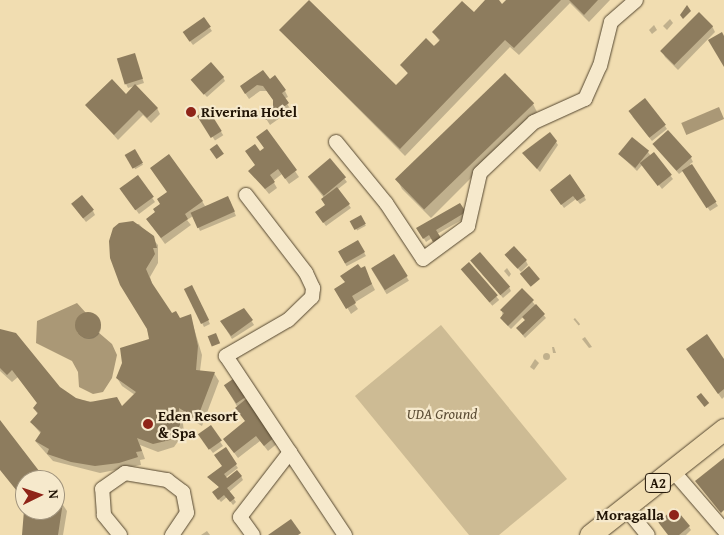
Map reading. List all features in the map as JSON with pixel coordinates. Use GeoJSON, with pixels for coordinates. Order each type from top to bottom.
{"type":"FeatureCollection","features":[{"type":"Feature","properties":{"kind":"highway","name":"A2"},"geometry":{"type":"LineString","coordinates":[[590,535],[724,429]]}},
{"type":"Feature","properties":{"kind":"street"},"geometry":{"type":"LineString","coordinates":[[336,142],[386,203],[423,259],[468,226],[480,173],[534,122],[585,99],[600,66],[611,22],[636,0]]}},
{"type":"Feature","properties":{"kind":"street"},"geometry":{"type":"LineString","coordinates":[[246,195],[306,273],[313,288],[312,297],[307,305],[288,320],[226,356],[345,535]]}},
{"type":"Feature","properties":{"kind":"street"},"geometry":{"type":"LineString","coordinates":[[253,535],[240,517],[290,452]]}},
{"type":"Feature","properties":{"kind":"street"},"geometry":{"type":"LineString","coordinates":[[673,471],[724,530]]}},
{"type":"Feature","properties":{"kind":"street"},"geometry":{"type":"LineString","coordinates":[[120,535],[104,514],[102,489],[125,473],[167,480],[183,492],[187,513],[172,535]]}},
{"type":"Feature","properties":{"kind":"street"},"geometry":{"type":"LineString","coordinates":[[625,507],[648,535]]}},
{"type":"Feature","properties":{"kind":"green space","name":"UDA Ground"},"geometry":{"type":"Polygon","coordinates":[[[441,325],[567,479],[499,535],[469,535],[355,396],[441,325]]]}},
{"type":"Feature","properties":{"kind":"shaded area"},"geometry":{"type":"Polygon","coordinates":[[[719,107],[724,119],[686,135],[681,123],[719,107]]]}},
{"type":"Feature","properties":{"kind":"shaded area"},"geometry":{"type":"Polygon","coordinates":[[[77,303],[86,313],[76,320],[77,332],[88,338],[98,332],[112,344],[117,355],[112,378],[103,392],[93,394],[79,387],[78,372],[72,361],[36,343],[37,321],[77,303]]]}},
{"type":"Feature","properties":{"kind":"building"},"geometry":{"type":"Polygon","coordinates":[[[309,0],[396,85],[408,73],[400,65],[426,38],[434,46],[440,40],[432,32],[462,1],[474,12],[485,0],[499,0],[502,4],[506,0],[561,0],[514,48],[505,40],[400,149],[279,30],[309,0]]]}},
{"type":"Feature","properties":{"kind":"building"},"geometry":{"type":"Polygon","coordinates":[[[569,0],[598,0],[584,15],[569,0]]]}},
{"type":"Feature","properties":{"kind":"building"},"geometry":{"type":"Polygon","coordinates":[[[687,5],[691,11],[683,19],[680,15],[687,5]]]}},
{"type":"Feature","properties":{"kind":"building"},"geometry":{"type":"Polygon","coordinates":[[[699,12],[713,26],[674,65],[660,51],[699,12]]]}},
{"type":"Feature","properties":{"kind":"building"},"geometry":{"type":"Polygon","coordinates":[[[204,17],[211,27],[190,42],[183,32],[204,17]]]}},
{"type":"Feature","properties":{"kind":"building"},"geometry":{"type":"Polygon","coordinates":[[[722,32],[724,36],[724,67],[708,40],[722,32]]]}},
{"type":"Feature","properties":{"kind":"building"},"geometry":{"type":"Polygon","coordinates":[[[135,53],[143,79],[125,84],[117,59],[135,53]]]}},
{"type":"Feature","properties":{"kind":"building"},"geometry":{"type":"Polygon","coordinates":[[[211,62],[224,77],[204,95],[191,80],[211,62]]]}},
{"type":"Feature","properties":{"kind":"building"},"geometry":{"type":"Polygon","coordinates":[[[263,70],[270,79],[275,75],[286,90],[282,93],[289,103],[266,120],[262,114],[273,106],[273,100],[263,86],[257,85],[245,94],[240,86],[263,70]]]}},
{"type":"Feature","properties":{"kind":"building"},"geometry":{"type":"Polygon","coordinates":[[[505,73],[534,103],[424,209],[395,179],[505,73]]]}},
{"type":"Feature","properties":{"kind":"building"},"geometry":{"type":"Polygon","coordinates":[[[112,79],[126,94],[135,84],[158,108],[147,118],[139,110],[114,135],[85,105],[112,79]]]}},
{"type":"Feature","properties":{"kind":"building"},"geometry":{"type":"Polygon","coordinates":[[[645,98],[666,125],[649,138],[628,111],[645,98]]]}},
{"type":"Feature","properties":{"kind":"building"},"geometry":{"type":"Polygon","coordinates":[[[208,109],[222,131],[211,138],[197,116],[208,109]]]}},
{"type":"Feature","properties":{"kind":"building"},"geometry":{"type":"Polygon","coordinates":[[[267,129],[297,170],[285,179],[278,169],[270,175],[275,182],[265,189],[248,171],[255,165],[245,151],[255,144],[260,151],[264,148],[256,137],[267,129]]]}},
{"type":"Feature","properties":{"kind":"building"},"geometry":{"type":"Polygon","coordinates":[[[668,130],[692,157],[676,171],[652,144],[668,130]]]}},
{"type":"Feature","properties":{"kind":"building"},"geometry":{"type":"Polygon","coordinates":[[[550,132],[557,141],[537,169],[522,153],[550,132]]]}},
{"type":"Feature","properties":{"kind":"building"},"geometry":{"type":"Polygon","coordinates":[[[632,137],[649,151],[635,168],[618,154],[632,137]]]}},
{"type":"Feature","properties":{"kind":"building"},"geometry":{"type":"Polygon","coordinates":[[[217,144],[224,154],[217,159],[210,149],[217,144]]]}},
{"type":"Feature","properties":{"kind":"building"},"geometry":{"type":"Polygon","coordinates":[[[135,149],[143,163],[133,169],[125,155],[135,149]]]}},
{"type":"Feature","properties":{"kind":"building"},"geometry":{"type":"Polygon","coordinates":[[[654,152],[672,175],[658,186],[640,163],[654,152]]]}},
{"type":"Feature","properties":{"kind":"building"},"geometry":{"type":"Polygon","coordinates":[[[169,154],[203,201],[185,214],[188,219],[161,238],[146,219],[155,212],[153,209],[160,204],[157,199],[167,192],[150,168],[169,154]]]}},
{"type":"Feature","properties":{"kind":"building"},"geometry":{"type":"Polygon","coordinates":[[[330,158],[346,177],[324,196],[308,177],[330,158]]]}},
{"type":"Feature","properties":{"kind":"building"},"geometry":{"type":"Polygon","coordinates":[[[692,164],[717,202],[706,208],[682,171],[692,164]]]}},
{"type":"Feature","properties":{"kind":"building"},"geometry":{"type":"Polygon","coordinates":[[[570,174],[585,196],[577,201],[573,196],[561,205],[550,190],[570,174]]]}},
{"type":"Feature","properties":{"kind":"building"},"geometry":{"type":"Polygon","coordinates":[[[138,175],[154,197],[135,210],[119,189],[138,175]]]}},
{"type":"Feature","properties":{"kind":"building"},"geometry":{"type":"Polygon","coordinates":[[[337,187],[350,204],[323,223],[315,212],[325,205],[321,199],[337,187]]]}},
{"type":"Feature","properties":{"kind":"building"},"geometry":{"type":"Polygon","coordinates":[[[82,195],[94,210],[83,219],[71,204],[82,195]]]}},
{"type":"Feature","properties":{"kind":"building"},"geometry":{"type":"Polygon","coordinates":[[[228,196],[235,212],[197,228],[191,213],[228,196]]]}},
{"type":"Feature","properties":{"kind":"building"},"geometry":{"type":"Polygon","coordinates":[[[460,203],[466,212],[436,230],[441,238],[433,242],[429,235],[423,239],[416,228],[460,203]]]}},
{"type":"Feature","properties":{"kind":"building"},"geometry":{"type":"Polygon","coordinates":[[[361,215],[366,224],[354,230],[350,221],[361,215]]]}},
{"type":"Feature","properties":{"kind":"building"},"geometry":{"type":"Polygon","coordinates":[[[133,221],[154,236],[157,248],[153,248],[155,254],[146,269],[152,283],[172,313],[176,311],[180,318],[191,314],[198,346],[196,370],[215,372],[197,419],[179,408],[180,425],[170,440],[153,444],[137,438],[142,451],[136,452],[138,457],[119,463],[95,466],[71,462],[47,454],[49,449],[35,441],[41,432],[30,422],[38,413],[33,408],[37,403],[12,370],[7,375],[0,368],[0,329],[16,333],[60,387],[76,398],[90,402],[117,397],[122,406],[136,392],[116,378],[122,363],[120,348],[149,339],[147,329],[120,285],[110,258],[109,241],[113,228],[119,223],[133,221]]]}},
{"type":"Feature","properties":{"kind":"building"},"geometry":{"type":"Polygon","coordinates":[[[358,240],[365,252],[345,264],[338,252],[358,240]]]}},
{"type":"Feature","properties":{"kind":"building"},"geometry":{"type":"Polygon","coordinates":[[[514,246],[527,260],[517,269],[504,255],[514,246]]]}},
{"type":"Feature","properties":{"kind":"building"},"geometry":{"type":"Polygon","coordinates":[[[480,252],[510,287],[500,295],[470,261],[480,252]]]}},
{"type":"Feature","properties":{"kind":"building"},"geometry":{"type":"Polygon","coordinates":[[[394,254],[408,276],[385,290],[371,268],[394,254]]]}},
{"type":"Feature","properties":{"kind":"building"},"geometry":{"type":"Polygon","coordinates":[[[469,262],[498,295],[490,302],[461,269],[469,262]]]}},
{"type":"Feature","properties":{"kind":"building"},"geometry":{"type":"Polygon","coordinates":[[[358,264],[361,268],[365,266],[372,284],[352,296],[356,303],[346,309],[334,289],[345,282],[340,276],[358,264]]]}},
{"type":"Feature","properties":{"kind":"building"},"geometry":{"type":"Polygon","coordinates":[[[529,266],[540,279],[531,287],[520,274],[529,266]]]}},
{"type":"Feature","properties":{"kind":"building"},"geometry":{"type":"Polygon","coordinates":[[[192,285],[209,320],[201,324],[184,289],[192,285]]]}},
{"type":"Feature","properties":{"kind":"building"},"geometry":{"type":"Polygon","coordinates":[[[522,288],[534,300],[508,326],[500,318],[504,313],[500,310],[522,288]]]}},
{"type":"Feature","properties":{"kind":"building"},"geometry":{"type":"Polygon","coordinates":[[[536,304],[545,314],[523,335],[516,328],[525,320],[522,317],[536,304]]]}},
{"type":"Feature","properties":{"kind":"building"},"geometry":{"type":"Polygon","coordinates":[[[244,308],[253,320],[231,336],[220,321],[244,308]]]}},
{"type":"Feature","properties":{"kind":"building"},"geometry":{"type":"Polygon","coordinates":[[[88,312],[97,316],[101,325],[97,334],[88,338],[79,334],[75,325],[79,316],[88,312]]]}},
{"type":"Feature","properties":{"kind":"building"},"geometry":{"type":"Polygon","coordinates":[[[216,333],[220,343],[212,347],[208,336],[216,333]]]}},
{"type":"Feature","properties":{"kind":"building"},"geometry":{"type":"Polygon","coordinates":[[[707,334],[724,359],[724,389],[718,394],[686,349],[707,334]]]}},
{"type":"Feature","properties":{"kind":"building"},"geometry":{"type":"Polygon","coordinates":[[[233,379],[245,397],[236,403],[224,385],[233,379]]]}},
{"type":"Feature","properties":{"kind":"building"},"geometry":{"type":"Polygon","coordinates":[[[701,393],[709,403],[705,407],[696,397],[701,393]]]}},
{"type":"Feature","properties":{"kind":"building"},"geometry":{"type":"Polygon","coordinates":[[[246,399],[276,436],[264,446],[256,436],[234,453],[223,439],[245,421],[235,408],[246,399]]]}},
{"type":"Feature","properties":{"kind":"building"},"geometry":{"type":"Polygon","coordinates":[[[0,420],[38,470],[15,470],[15,489],[0,470],[0,420]]]}},
{"type":"Feature","properties":{"kind":"building"},"geometry":{"type":"Polygon","coordinates":[[[211,425],[222,441],[209,450],[198,434],[211,425]]]}},
{"type":"Feature","properties":{"kind":"building"},"geometry":{"type":"Polygon","coordinates":[[[226,447],[237,464],[224,474],[227,478],[237,470],[242,476],[227,488],[235,498],[230,502],[224,495],[218,500],[212,492],[219,487],[207,477],[222,466],[214,455],[226,447]]]}},
{"type":"Feature","properties":{"kind":"building"},"geometry":{"type":"Polygon","coordinates":[[[724,458],[724,510],[721,513],[695,481],[724,458]]]}},
{"type":"Feature","properties":{"kind":"building","name":"Moragalla"},"geometry":{"type":"Polygon","coordinates":[[[675,508],[690,526],[679,535],[668,535],[658,522],[675,508]]]}},
{"type":"Feature","properties":{"kind":"building"},"geometry":{"type":"Polygon","coordinates":[[[291,519],[301,533],[298,535],[268,535],[291,519]]]}},
{"type":"Feature","properties":{"kind":"building"},"geometry":{"type":"Polygon","coordinates":[[[23,520],[60,520],[58,535],[22,535],[23,520]]]}},
{"type":"Feature","properties":{"kind":"place","name":"Riverina Hotel"},"geometry":{"type":"Point","coordinates":[191,112]}},
{"type":"Feature","properties":{"kind":"place","name":"Eden Resort & Spa"},"geometry":{"type":"Point","coordinates":[148,424]}},
{"type":"Feature","properties":{"kind":"place","name":"Moragalla"},"geometry":{"type":"Point","coordinates":[674,515]}}]}
